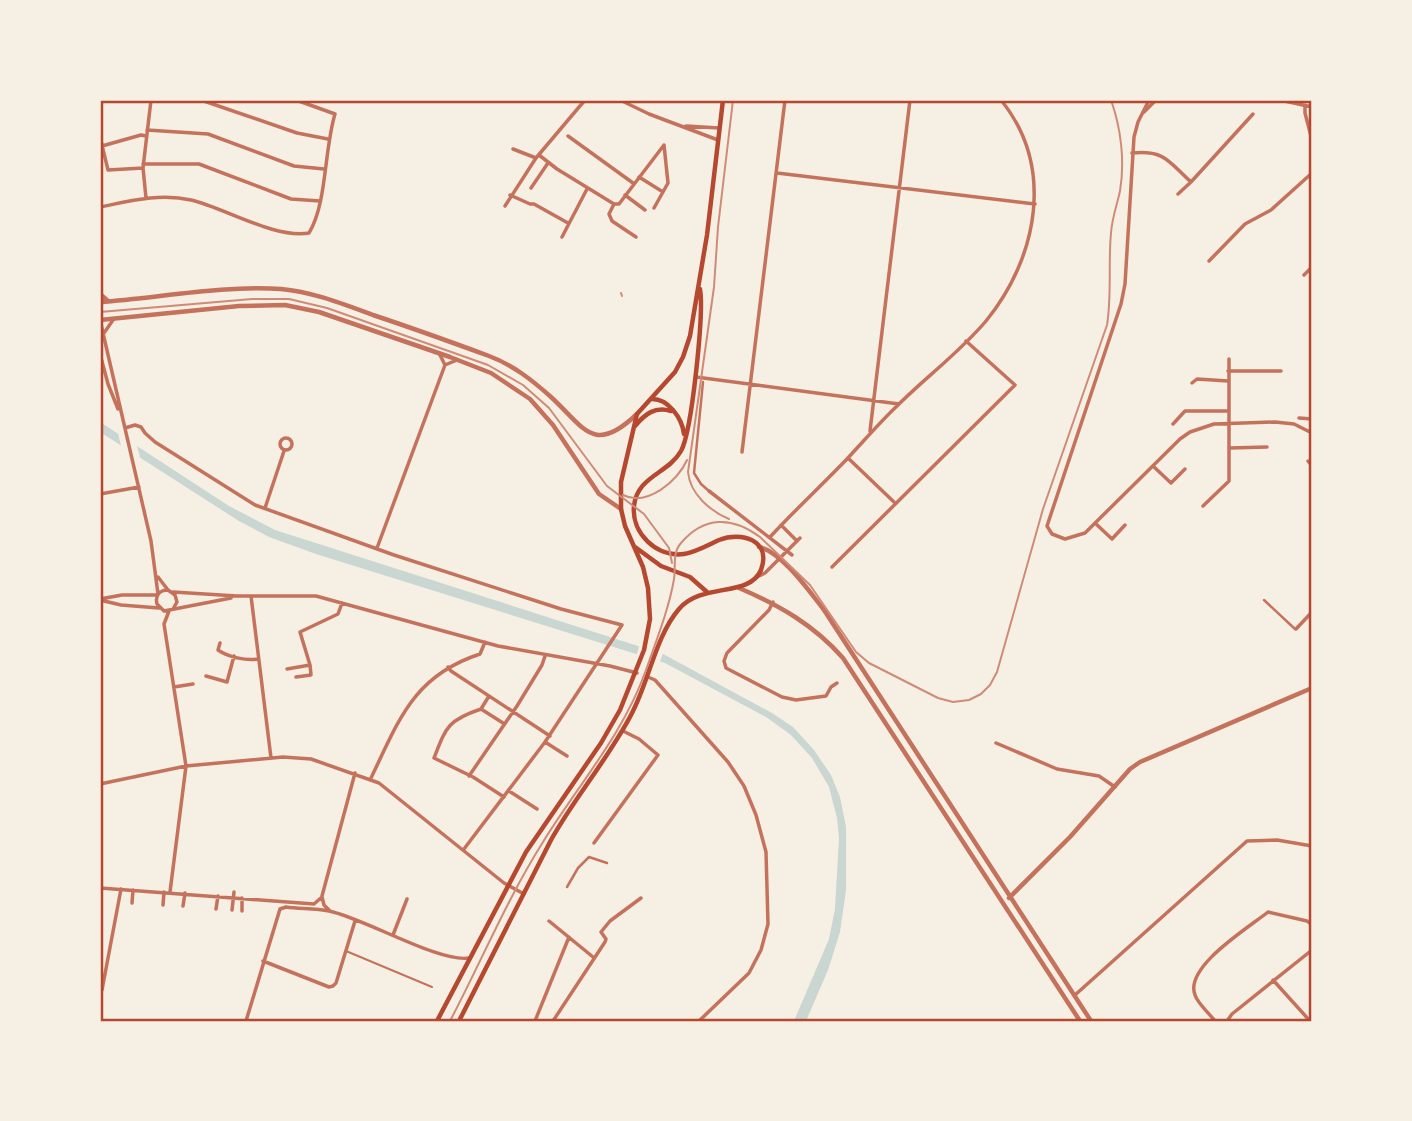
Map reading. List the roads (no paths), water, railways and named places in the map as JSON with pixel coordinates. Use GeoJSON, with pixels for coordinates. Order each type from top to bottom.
{"type":"FeatureCollection","features":[{"type":"Feature","properties":{"kind":"main road"},"geometry":{"type":"LineString","coordinates":[[437,1021],[507,885],[544,825],[601,743],[624,702],[648,638],[648,588],[621,509],[621,482],[637,414],[671,376],[683,357],[690,336],[700,284],[723,100]]}},
{"type":"Feature","properties":{"kind":"main road"},"geometry":{"type":"LineString","coordinates":[[459,1021],[556,830],[623,731],[649,677],[660,641],[673,616],[683,604],[694,597],[739,588],[757,577],[762,565],[759,547],[746,537],[733,536],[690,552],[671,554],[655,548],[643,536],[634,516],[634,505],[639,491],[649,478],[676,458],[685,439],[701,322],[700,284]]}},
{"type":"Feature","properties":{"kind":"main road"},"geometry":{"type":"LineString","coordinates":[[651,399],[659,399],[674,412],[682,424],[685,439]]}},
{"type":"Feature","properties":{"kind":"main road"},"geometry":{"type":"LineString","coordinates":[[632,430],[650,411],[663,409],[674,412]]}},
{"type":"Feature","properties":{"kind":"main road"},"geometry":{"type":"LineString","coordinates":[[634,547],[661,566],[690,577],[707,593]]}},
{"type":"Feature","properties":{"kind":"street"},"geometry":{"type":"LineString","coordinates":[[146,198],[143,166],[151,100]]}},
{"type":"Feature","properties":{"kind":"street"},"geometry":{"type":"LineString","coordinates":[[201,100],[297,133],[328,139]]}},
{"type":"Feature","properties":{"kind":"street"},"geometry":{"type":"LineString","coordinates":[[100,207],[146,198],[189,200],[279,230],[307,234],[311,231],[321,202],[328,139],[335,114],[296,100]]}},
{"type":"Feature","properties":{"kind":"street"},"geometry":{"type":"LineString","coordinates":[[505,206],[538,157],[585,100]]}},
{"type":"Feature","properties":{"kind":"street"},"geometry":{"type":"LineString","coordinates":[[620,100],[718,140]]}},
{"type":"Feature","properties":{"kind":"street"},"geometry":{"type":"LineString","coordinates":[[742,452],[785,100]]}},
{"type":"Feature","properties":{"kind":"street"},"geometry":{"type":"LineString","coordinates":[[870,432],[911,100]]}},
{"type":"Feature","properties":{"kind":"street"},"geometry":{"type":"LineString","coordinates":[[771,536],[870,432],[984,323],[1010,284],[1029,236],[1035,204],[1034,176],[1028,146],[1001,100]]}},
{"type":"Feature","properties":{"kind":"street"},"geometry":{"type":"LineString","coordinates":[[1149,100],[1134,137],[1125,284],[1121,304],[1047,526],[1052,534],[1065,540],[1085,533],[1190,432],[1214,424],[1285,423],[1312,433]]}},
{"type":"Feature","properties":{"kind":"street"},"geometry":{"type":"LineString","coordinates":[[1142,113],[1156,100]]}},
{"type":"Feature","properties":{"kind":"street"},"geometry":{"type":"LineString","coordinates":[[1280,100],[1312,107]]}},
{"type":"Feature","properties":{"kind":"street"},"geometry":{"type":"LineString","coordinates":[[1306,105],[1305,113],[1312,140]]}},
{"type":"Feature","properties":{"kind":"street"},"geometry":{"type":"LineString","coordinates":[[1178,194],[1253,114]]}},
{"type":"Feature","properties":{"kind":"street"},"geometry":{"type":"LineString","coordinates":[[681,125],[719,128]]}},
{"type":"Feature","properties":{"kind":"street"},"geometry":{"type":"LineString","coordinates":[[147,130],[208,134],[294,166],[324,169]]}},
{"type":"Feature","properties":{"kind":"street"},"geometry":{"type":"LineString","coordinates":[[102,146],[146,136]]}},
{"type":"Feature","properties":{"kind":"street"},"geometry":{"type":"LineString","coordinates":[[568,136],[633,183]]}},
{"type":"Feature","properties":{"kind":"street"},"geometry":{"type":"LineString","coordinates":[[100,137],[108,170],[111,172],[143,166],[200,164],[291,199],[321,202]]}},
{"type":"Feature","properties":{"kind":"street"},"geometry":{"type":"LineString","coordinates":[[513,149],[538,157],[614,204],[619,204],[664,145],[669,178],[654,208]]}},
{"type":"Feature","properties":{"kind":"street"},"geometry":{"type":"LineString","coordinates":[[1132,153],[1161,154],[1191,182]]}},
{"type":"Feature","properties":{"kind":"street"},"geometry":{"type":"LineString","coordinates":[[531,188],[548,163]]}},
{"type":"Feature","properties":{"kind":"street"},"geometry":{"type":"LineString","coordinates":[[776,173],[1035,204]]}},
{"type":"Feature","properties":{"kind":"street"},"geometry":{"type":"LineString","coordinates":[[1209,261],[1245,224],[1271,210],[1312,173]]}},
{"type":"Feature","properties":{"kind":"street"},"geometry":{"type":"LineString","coordinates":[[639,177],[663,192]]}},
{"type":"Feature","properties":{"kind":"street"},"geometry":{"type":"LineString","coordinates":[[562,237],[587,188]]}},
{"type":"Feature","properties":{"kind":"street"},"geometry":{"type":"LineString","coordinates":[[510,195],[534,204],[568,223]]}},
{"type":"Feature","properties":{"kind":"street"},"geometry":{"type":"LineString","coordinates":[[625,195],[645,209]]}},
{"type":"Feature","properties":{"kind":"street"},"geometry":{"type":"LineString","coordinates":[[614,204],[610,214],[612,221],[636,237]]}},
{"type":"Feature","properties":{"kind":"street"},"geometry":{"type":"LineString","coordinates":[[1304,275],[1312,267]]}},
{"type":"Feature","properties":{"kind":"street"},"geometry":{"type":"LineString","coordinates":[[100,302],[270,289],[309,294],[498,359],[527,377],[555,401],[580,428],[589,433],[613,432],[637,414]]}},
{"type":"Feature","properties":{"kind":"street"},"geometry":{"type":"LineString","coordinates":[[100,295],[108,302]]}},
{"type":"Feature","properties":{"kind":"street"},"geometry":{"type":"LineString","coordinates":[[159,608],[156,600],[157,575],[139,487],[100,320],[239,306],[285,305],[318,312],[439,353],[502,379],[530,399],[553,425],[599,495],[621,509]]}},
{"type":"Feature","properties":{"kind":"street"},"geometry":{"type":"LineString","coordinates":[[103,335],[115,318]]}},
{"type":"Feature","properties":{"kind":"street"},"geometry":{"type":"LineString","coordinates":[[832,566],[1015,385],[966,341]]}},
{"type":"Feature","properties":{"kind":"street"},"geometry":{"type":"LineString","coordinates":[[439,353],[446,365]]}},
{"type":"Feature","properties":{"kind":"street"},"geometry":{"type":"LineString","coordinates":[[100,354],[108,384],[120,411]]}},
{"type":"Feature","properties":{"kind":"street"},"geometry":{"type":"LineString","coordinates":[[1203,506],[1228,481],[1229,359]]}},
{"type":"Feature","properties":{"kind":"street"},"geometry":{"type":"LineString","coordinates":[[377,548],[446,365],[457,360]]}},
{"type":"Feature","properties":{"kind":"street"},"geometry":{"type":"LineString","coordinates":[[1228,371],[1281,371]]}},
{"type":"Feature","properties":{"kind":"street"},"geometry":{"type":"LineString","coordinates":[[694,377],[899,404]]}},
{"type":"Feature","properties":{"kind":"street"},"geometry":{"type":"LineString","coordinates":[[1192,383],[1197,379],[1228,381]]}},
{"type":"Feature","properties":{"kind":"street"},"geometry":{"type":"LineString","coordinates":[[704,382],[694,472],[709,491],[790,553]]}},
{"type":"Feature","properties":{"kind":"street"},"geometry":{"type":"LineString","coordinates":[[1173,424],[1185,411],[1228,411]]}},
{"type":"Feature","properties":{"kind":"street"},"geometry":{"type":"LineString","coordinates":[[1299,418],[1312,419]]}},
{"type":"Feature","properties":{"kind":"street"},"geometry":{"type":"LineString","coordinates":[[125,428],[141,426],[155,442],[250,503],[621,628],[548,738],[464,849]]}},
{"type":"Feature","properties":{"kind":"street"},"geometry":{"type":"LineString","coordinates":[[1230,448],[1267,447]]}},
{"type":"Feature","properties":{"kind":"street"},"geometry":{"type":"LineString","coordinates":[[265,508],[284,451]]}},
{"type":"Feature","properties":{"kind":"street"},"geometry":{"type":"LineString","coordinates":[[848,458],[895,502]]}},
{"type":"Feature","properties":{"kind":"street"},"geometry":{"type":"LineString","coordinates":[[1308,461],[1312,466]]}},
{"type":"Feature","properties":{"kind":"street"},"geometry":{"type":"LineString","coordinates":[[1153,466],[1171,483],[1185,469]]}},
{"type":"Feature","properties":{"kind":"street"},"geometry":{"type":"LineString","coordinates":[[100,494],[139,487]]}},
{"type":"Feature","properties":{"kind":"street"},"geometry":{"type":"LineString","coordinates":[[1095,523],[1112,539],[1125,525]]}},
{"type":"Feature","properties":{"kind":"street"},"geometry":{"type":"LineString","coordinates":[[757,577],[790,553],[799,540],[781,525]]}},
{"type":"Feature","properties":{"kind":"street"},"geometry":{"type":"LineString","coordinates":[[759,547],[766,548],[779,559],[805,585],[824,610],[1091,1021]]}},
{"type":"Feature","properties":{"kind":"street"},"geometry":{"type":"LineString","coordinates":[[157,575],[177,598],[164,624],[186,766],[163,905]]}},
{"type":"Feature","properties":{"kind":"street"},"geometry":{"type":"LineString","coordinates":[[739,588],[787,610],[829,642],[857,677],[1080,1021]]}},
{"type":"Feature","properties":{"kind":"street"},"geometry":{"type":"LineString","coordinates":[[100,599],[122,595],[158,595],[170,591],[237,596],[312,595],[485,642],[636,673]]}},
{"type":"Feature","properties":{"kind":"street"},"geometry":{"type":"LineString","coordinates":[[100,599],[121,605],[171,610],[237,596]]}},
{"type":"Feature","properties":{"kind":"street"},"geometry":{"type":"LineString","coordinates":[[251,596],[271,758]]}},
{"type":"Feature","properties":{"kind":"street"},"geometry":{"type":"LineString","coordinates":[[1264,600],[1296,629],[1312,612]]}},
{"type":"Feature","properties":{"kind":"street"},"geometry":{"type":"LineString","coordinates":[[296,677],[311,675],[300,632],[338,614],[342,602]]}},
{"type":"Feature","properties":{"kind":"street"},"geometry":{"type":"LineString","coordinates":[[773,602],[769,610],[733,646],[724,665],[782,698],[796,700],[826,696],[837,683]]}},
{"type":"Feature","properties":{"kind":"street"},"geometry":{"type":"LineString","coordinates":[[371,778],[411,701],[431,679],[448,667],[480,654],[485,642]]}},
{"type":"Feature","properties":{"kind":"street"},"geometry":{"type":"LineString","coordinates":[[220,643],[218,650],[246,659],[259,659]]}},
{"type":"Feature","properties":{"kind":"street"},"geometry":{"type":"LineString","coordinates":[[206,676],[227,682],[234,656]]}},
{"type":"Feature","properties":{"kind":"street"},"geometry":{"type":"LineString","coordinates":[[468,776],[542,665],[545,656]]}},
{"type":"Feature","properties":{"kind":"street"},"geometry":{"type":"LineString","coordinates":[[286,669],[310,666]]}},
{"type":"Feature","properties":{"kind":"street"},"geometry":{"type":"LineString","coordinates":[[448,667],[513,710],[567,756]]}},
{"type":"Feature","properties":{"kind":"street"},"geometry":{"type":"LineString","coordinates":[[649,677],[659,684],[729,762],[756,815],[766,852],[768,924],[761,950],[749,973],[699,1021]]}},
{"type":"Feature","properties":{"kind":"street"},"geometry":{"type":"LineString","coordinates":[[174,687],[193,684]]}},
{"type":"Feature","properties":{"kind":"street"},"geometry":{"type":"LineString","coordinates":[[1004,902],[1060,848],[1130,769],[1151,756],[1312,688]]}},
{"type":"Feature","properties":{"kind":"street"},"geometry":{"type":"LineString","coordinates":[[489,695],[481,709],[454,719],[434,758],[504,797]]}},
{"type":"Feature","properties":{"kind":"street"},"geometry":{"type":"LineString","coordinates":[[481,709],[503,723]]}},
{"type":"Feature","properties":{"kind":"street"},"geometry":{"type":"LineString","coordinates":[[889,725],[896,720]]}},
{"type":"Feature","properties":{"kind":"street"},"geometry":{"type":"LineString","coordinates":[[594,843],[658,755],[639,739],[623,731]]}},
{"type":"Feature","properties":{"kind":"street"},"geometry":{"type":"LineString","coordinates":[[996,743],[1057,769],[1099,776],[1115,787]]}},
{"type":"Feature","properties":{"kind":"street"},"geometry":{"type":"LineString","coordinates":[[100,784],[186,766],[271,758],[311,759],[371,778],[507,885],[524,894]]}},
{"type":"Feature","properties":{"kind":"street"},"geometry":{"type":"LineString","coordinates":[[330,911],[324,905],[322,897],[355,773]]}},
{"type":"Feature","properties":{"kind":"street"},"geometry":{"type":"LineString","coordinates":[[509,791],[537,809]]}},
{"type":"Feature","properties":{"kind":"street"},"geometry":{"type":"LineString","coordinates":[[1075,995],[1247,841],[1277,840],[1312,846]]}},
{"type":"Feature","properties":{"kind":"street"},"geometry":{"type":"LineString","coordinates":[[567,887],[578,868],[589,857],[607,863]]}},
{"type":"Feature","properties":{"kind":"street"},"geometry":{"type":"LineString","coordinates":[[100,888],[116,886],[133,890],[198,892],[314,904],[322,897]]}},
{"type":"Feature","properties":{"kind":"street"},"geometry":{"type":"LineString","coordinates":[[102,990],[121,889]]}},
{"type":"Feature","properties":{"kind":"street"},"geometry":{"type":"LineString","coordinates":[[131,903],[133,890]]}},
{"type":"Feature","properties":{"kind":"street"},"geometry":{"type":"LineString","coordinates":[[183,906],[185,893]]}},
{"type":"Feature","properties":{"kind":"street"},"geometry":{"type":"LineString","coordinates":[[232,910],[233,895]]}},
{"type":"Feature","properties":{"kind":"street"},"geometry":{"type":"LineString","coordinates":[[216,909],[218,896]]}},
{"type":"Feature","properties":{"kind":"street"},"geometry":{"type":"LineString","coordinates":[[242,898],[242,911]]}},
{"type":"Feature","properties":{"kind":"street"},"geometry":{"type":"LineString","coordinates":[[552,1021],[606,939],[601,932],[607,924],[641,898]]}},
{"type":"Feature","properties":{"kind":"street"},"geometry":{"type":"LineString","coordinates":[[393,935],[407,899]]}},
{"type":"Feature","properties":{"kind":"street"},"geometry":{"type":"LineString","coordinates":[[246,1021],[280,909],[278,901]]}},
{"type":"Feature","properties":{"kind":"street"},"geometry":{"type":"LineString","coordinates":[[280,909],[286,907],[330,911],[458,959],[469,958]]}},
{"type":"Feature","properties":{"kind":"street"},"geometry":{"type":"LineString","coordinates":[[1215,1021],[1195,995],[1194,981],[1204,963],[1268,912],[1307,921],[1312,925]]}},
{"type":"Feature","properties":{"kind":"street"},"geometry":{"type":"LineString","coordinates":[[263,961],[333,986],[355,921]]}},
{"type":"Feature","properties":{"kind":"street"},"geometry":{"type":"LineString","coordinates":[[549,921],[594,957]]}},
{"type":"Feature","properties":{"kind":"street"},"geometry":{"type":"LineString","coordinates":[[535,1021],[569,937]]}},
{"type":"Feature","properties":{"kind":"street"},"geometry":{"type":"LineString","coordinates":[[1227,1021],[1273,980],[1312,952]]}},
{"type":"Feature","properties":{"kind":"street"},"geometry":{"type":"LineString","coordinates":[[1273,980],[1310,1021]]}},
{"type":"Feature","properties":{"kind":"lane"},"geometry":{"type":"LineString","coordinates":[[346,951],[432,987]]}},
{"type":"Feature","properties":{"kind":"tram line"},"geometry":{"type":"LineString","coordinates":[[729,519],[702,501],[693,488],[688,472],[714,287],[733,100]]}},
{"type":"Feature","properties":{"kind":"tram line"},"geometry":{"type":"LineString","coordinates":[[450,1021],[530,864],[625,716],[646,670],[666,613],[674,579],[676,551],[681,543],[699,528],[719,522],[729,523],[739,525],[760,537],[810,585],[856,652],[869,663],[938,698],[953,702],[969,700],[990,685],[997,672],[1043,509],[1107,325],[1111,233],[1122,168],[1120,133],[1111,100]]}},
{"type":"Feature","properties":{"kind":"tram line"},"geometry":{"type":"LineString","coordinates":[[100,312],[252,299],[289,299],[327,308],[488,365],[523,385],[549,408],[607,486],[644,514],[669,548],[672,563]]}},
{"type":"Feature","properties":{"kind":"tram line"},"geometry":{"type":"LineString","coordinates":[[623,495],[642,498],[661,490],[677,476],[687,460]]}}]}
